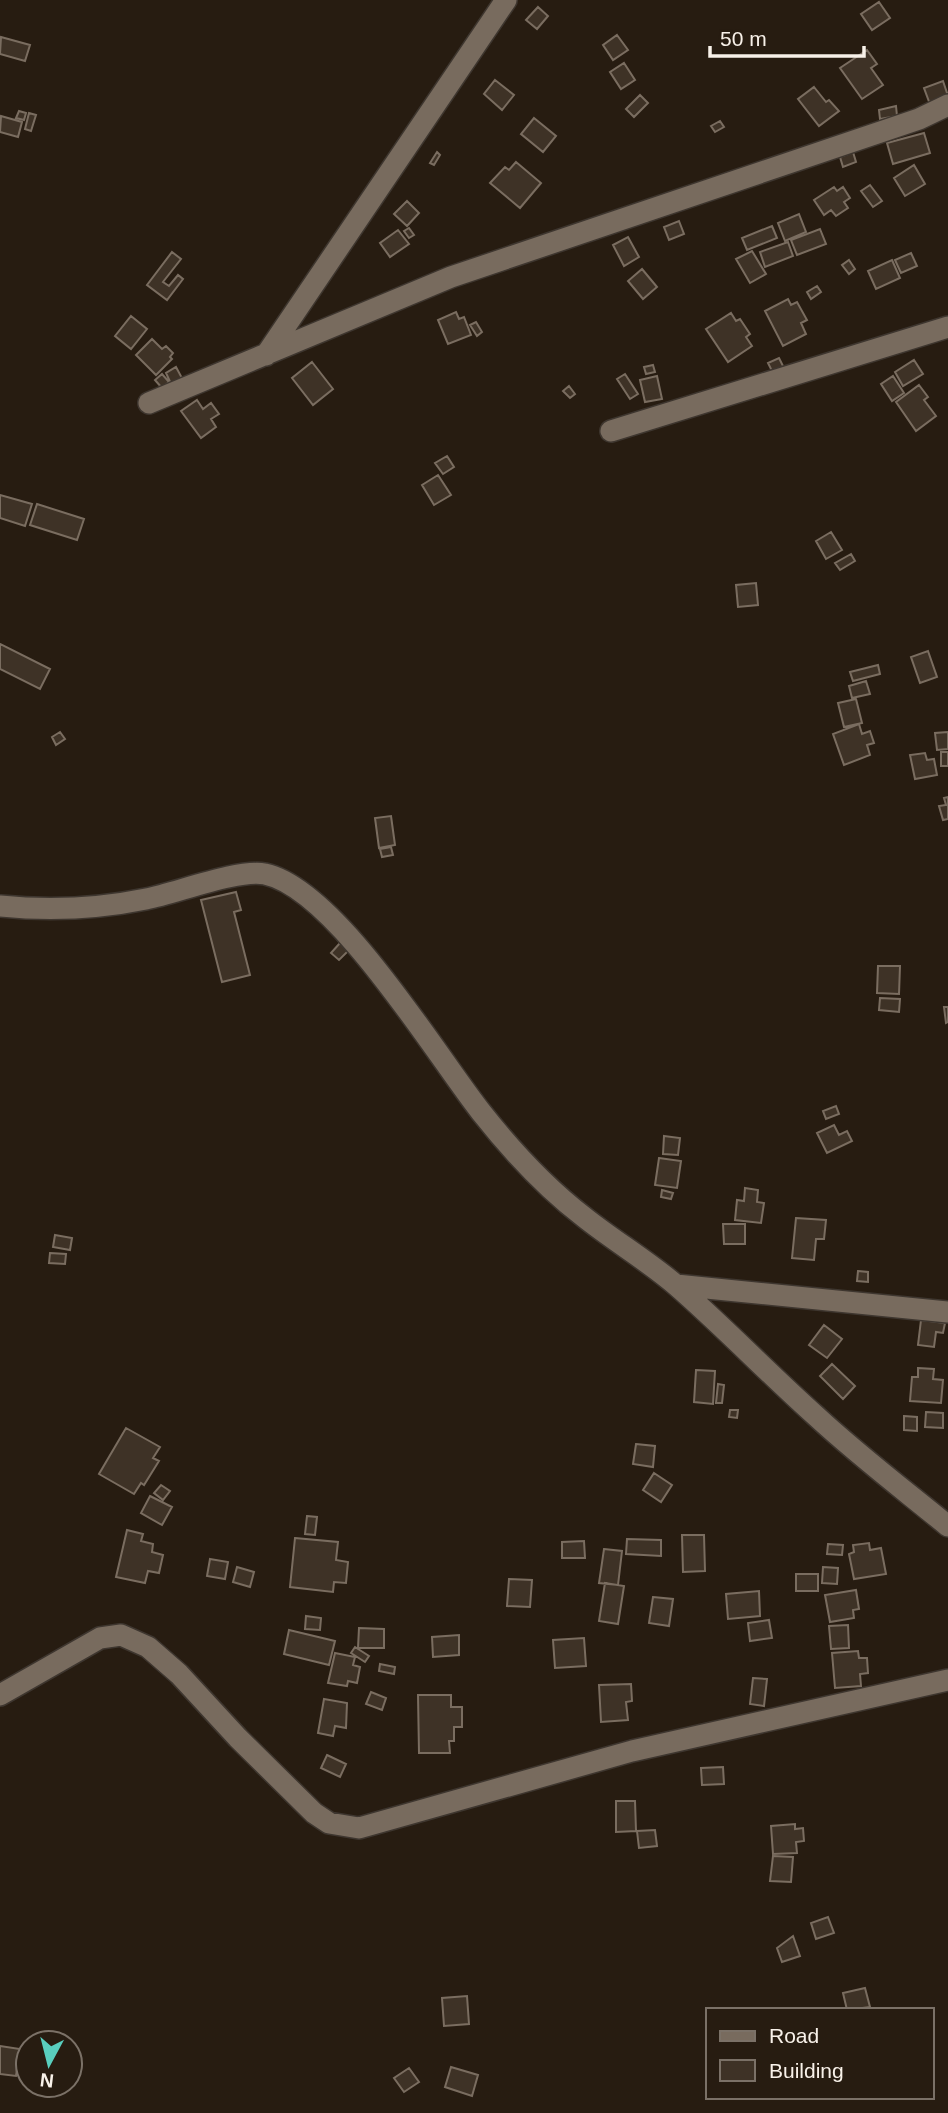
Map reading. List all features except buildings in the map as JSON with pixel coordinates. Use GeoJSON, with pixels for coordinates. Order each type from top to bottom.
{"type":"FeatureCollection","features":[{"type":"Feature","properties":{"kind":"street"},"geometry":{"type":"LineString","coordinates":[[266,355],[506,0]]}},
{"type":"Feature","properties":{"kind":"street"},"geometry":{"type":"LineString","coordinates":[[149,403],[451,277],[919,119],[948,105]]}},
{"type":"Feature","properties":{"kind":"street"},"geometry":{"type":"LineString","coordinates":[[611,431],[877,346],[948,327]]}},
{"type":"Feature","properties":{"kind":"street"},"geometry":{"type":"LineString","coordinates":[[0,906],[55,910],[94,908],[147,899],[243,874],[265,874],[298,889],[349,939],[391,987],[480,1111],[513,1150],[582,1216],[676,1286],[817,1418],[948,1526]]}},
{"type":"Feature","properties":{"kind":"street"},"geometry":{"type":"LineString","coordinates":[[676,1286],[948,1312]]}},
{"type":"Feature","properties":{"kind":"street"},"geometry":{"type":"LineString","coordinates":[[0,1695],[100,1638],[121,1635],[132,1638],[179,1674],[238,1738],[314,1813],[329,1823],[359,1828],[632,1751],[948,1680]]}}]}
